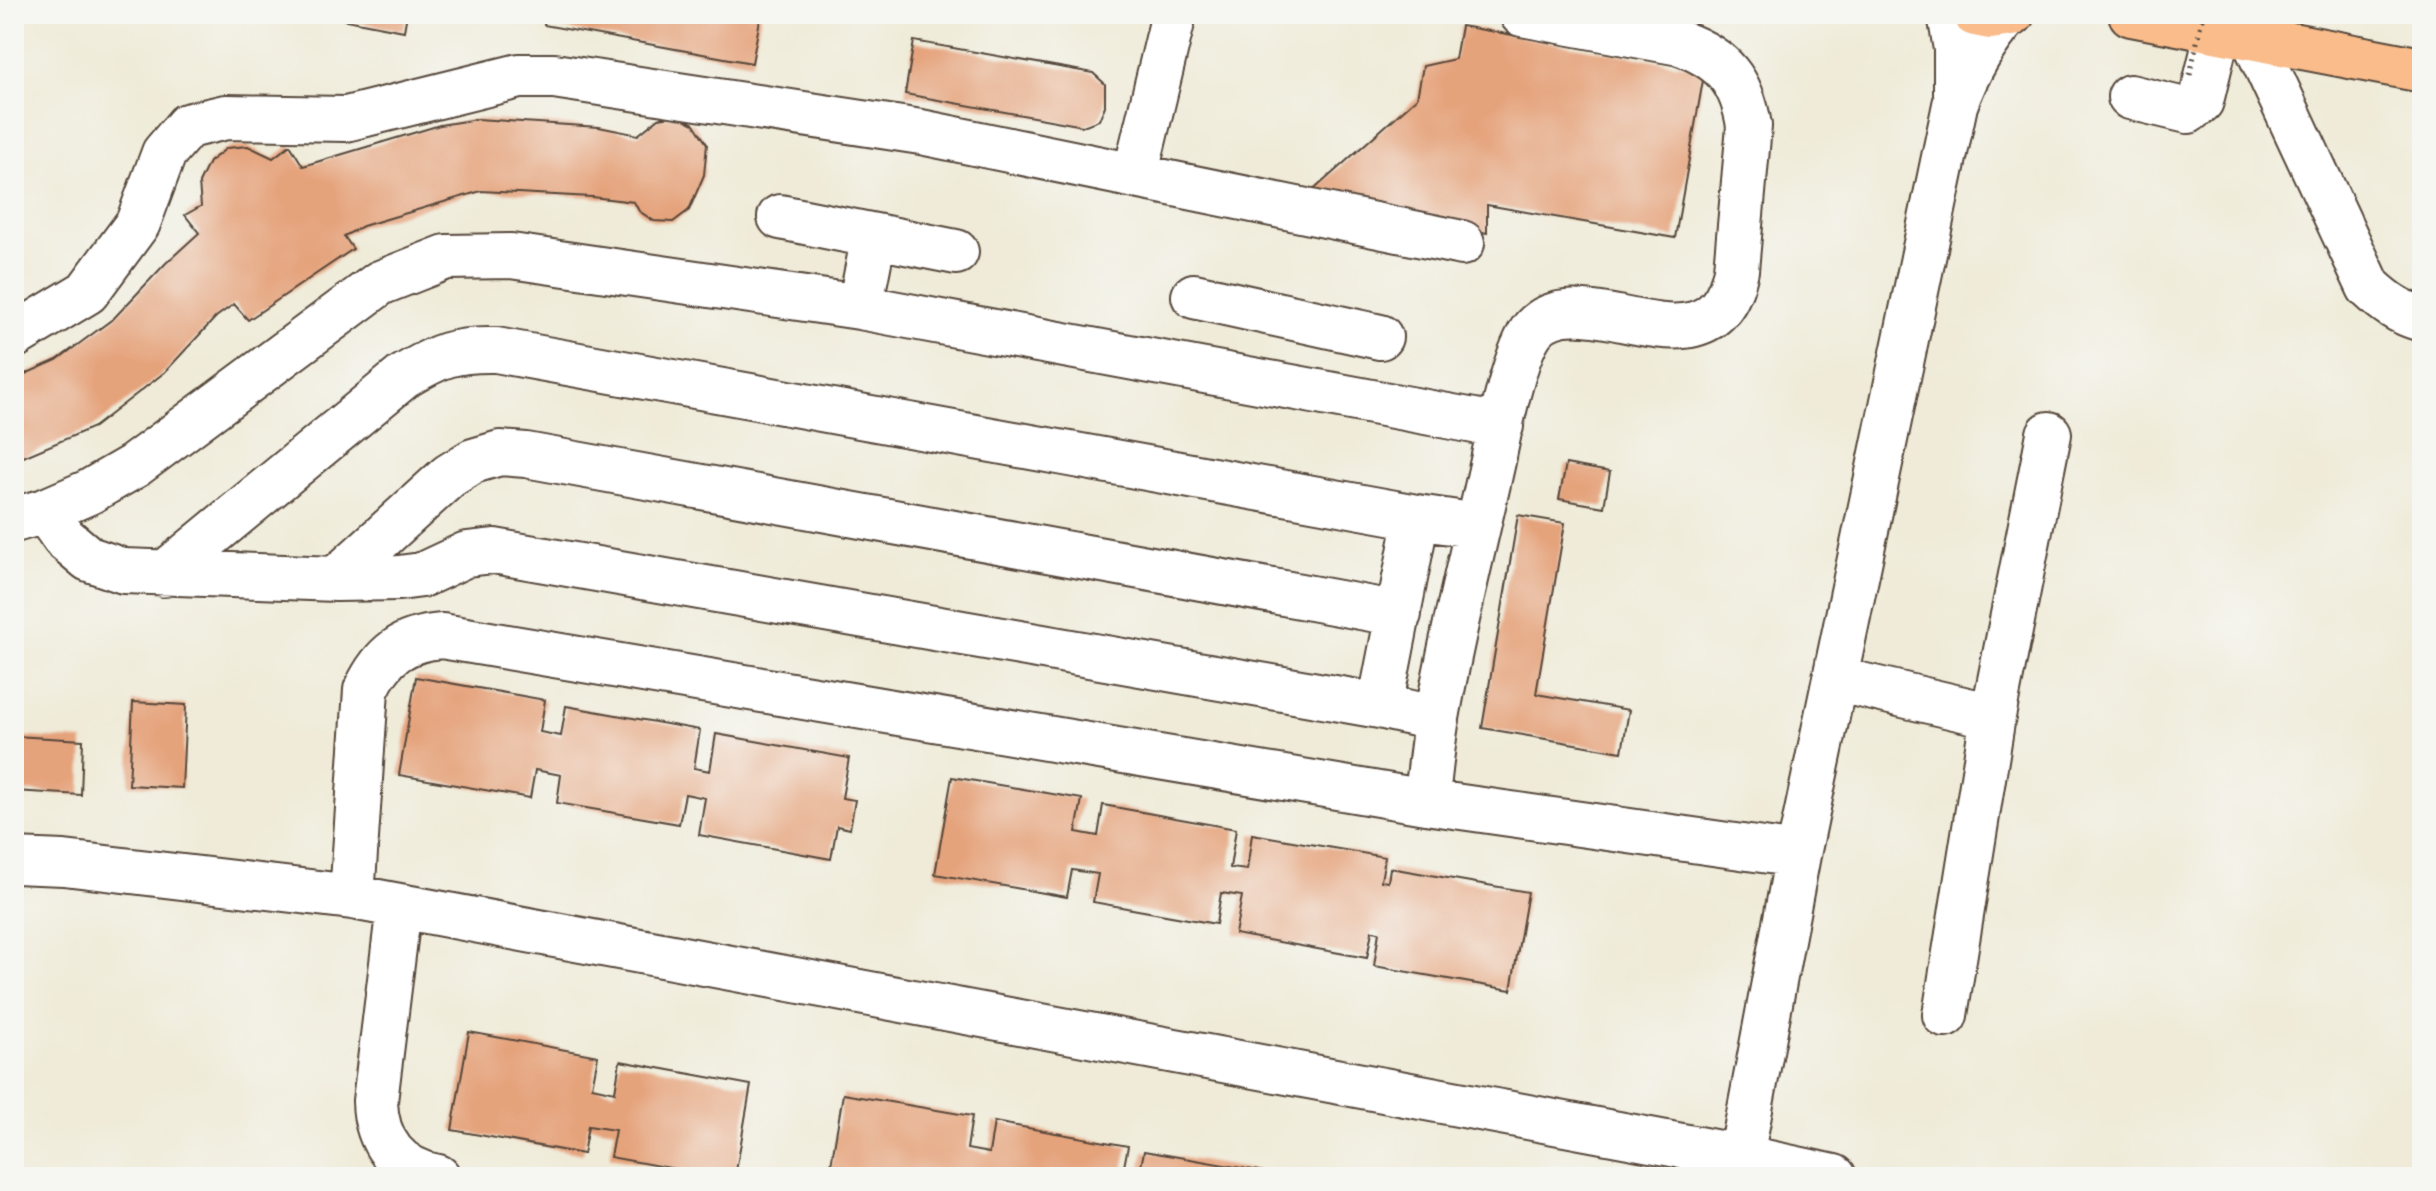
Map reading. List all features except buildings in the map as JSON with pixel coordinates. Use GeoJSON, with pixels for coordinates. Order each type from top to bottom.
{"type":"FeatureCollection","features":[{"type":"Feature","properties":{"kind":"highway"},"geometry":{"type":"LineString","coordinates":[[2131,14],[2225,27],[2422,70]]}},
{"type":"Feature","properties":{"kind":"street"},"geometry":{"type":"LineString","coordinates":[[1135,176],[1174,14]]}},
{"type":"Feature","properties":{"kind":"street"},"geometry":{"type":"LineString","coordinates":[[1426,802],[1437,719],[1478,526],[1501,426],[1526,340],[1535,327],[1551,316],[1569,312],[1665,327],[1682,327],[1698,322],[1713,314],[1724,302],[1736,270],[1749,136],[1746,107],[1728,72],[1715,59],[1680,43],[1522,14]]}},
{"type":"Feature","properties":{"kind":"street"},"geometry":{"type":"LineString","coordinates":[[1950,14],[1956,49],[1955,105]]}},
{"type":"Feature","properties":{"kind":"street"},"geometry":{"type":"LineString","coordinates":[[1738,1167],[1798,855],[1955,105],[1963,81],[1998,15]]}},
{"type":"Feature","properties":{"kind":"street"},"geometry":{"type":"LineString","coordinates":[[2130,97],[2188,111],[2198,105],[2225,27]]}},
{"type":"Feature","properties":{"kind":"street"},"geometry":{"type":"LineString","coordinates":[[2225,27],[2369,287],[2386,303],[2407,315],[2422,319]]}},
{"type":"Feature","properties":{"kind":"street"},"geometry":{"type":"LineString","coordinates":[[14,336],[87,292],[138,223],[164,153],[187,126],[226,117],[346,119],[519,76],[554,76],[921,132],[1462,243]]}},
{"type":"Feature","properties":{"kind":"street"},"geometry":{"type":"LineString","coordinates":[[780,217],[956,252]]}},
{"type":"Feature","properties":{"kind":"street"},"geometry":{"type":"LineString","coordinates":[[860,307],[874,236]]}},
{"type":"Feature","properties":{"kind":"street"},"geometry":{"type":"LineString","coordinates":[[30,515],[89,492],[134,466],[380,283],[446,257],[511,256],[860,307],[1501,426]]}},
{"type":"Feature","properties":{"kind":"street"},"geometry":{"type":"LineString","coordinates":[[1194,296],[1380,337]]}},
{"type":"Feature","properties":{"kind":"street"},"geometry":{"type":"LineString","coordinates":[[1279,385],[1294,318]]}},
{"type":"Feature","properties":{"kind":"street"},"geometry":{"type":"LineString","coordinates":[[164,574],[403,377],[430,360],[465,349],[496,350],[1478,526]]}},
{"type":"Feature","properties":{"kind":"street"},"geometry":{"type":"LineString","coordinates":[[1945,1015],[1993,716],[2049,434]]}},
{"type":"Feature","properties":{"kind":"street"},"geometry":{"type":"LineString","coordinates":[[336,579],[449,476],[473,461],[500,453],[526,455],[1399,614]]}},
{"type":"Feature","properties":{"kind":"street"},"geometry":{"type":"LineString","coordinates":[[30,515],[89,559],[124,571],[336,579],[399,578],[422,575],[467,554],[494,551],[1380,706],[1437,719]]}},
{"type":"Feature","properties":{"kind":"street"},"geometry":{"type":"LineString","coordinates":[[1380,706],[1417,517]]}},
{"type":"Feature","properties":{"kind":"street"},"geometry":{"type":"LineString","coordinates":[[352,897],[366,690],[387,656],[403,645],[422,638],[442,636],[1426,802],[1798,855]]}},
{"type":"Feature","properties":{"kind":"street"},"geometry":{"type":"LineString","coordinates":[[1835,679],[1993,716]]}},
{"type":"Feature","properties":{"kind":"street"},"geometry":{"type":"LineString","coordinates":[[14,861],[64,863],[352,897],[1738,1167],[1834,1177]]}},
{"type":"Feature","properties":{"kind":"street"},"geometry":{"type":"LineString","coordinates":[[399,907],[375,1117],[380,1133],[399,1159],[412,1169],[438,1177]]}},
{"type":"Feature","properties":{"kind":"path"},"geometry":{"type":"LineString","coordinates":[[2190,75],[2225,27]]}}]}
